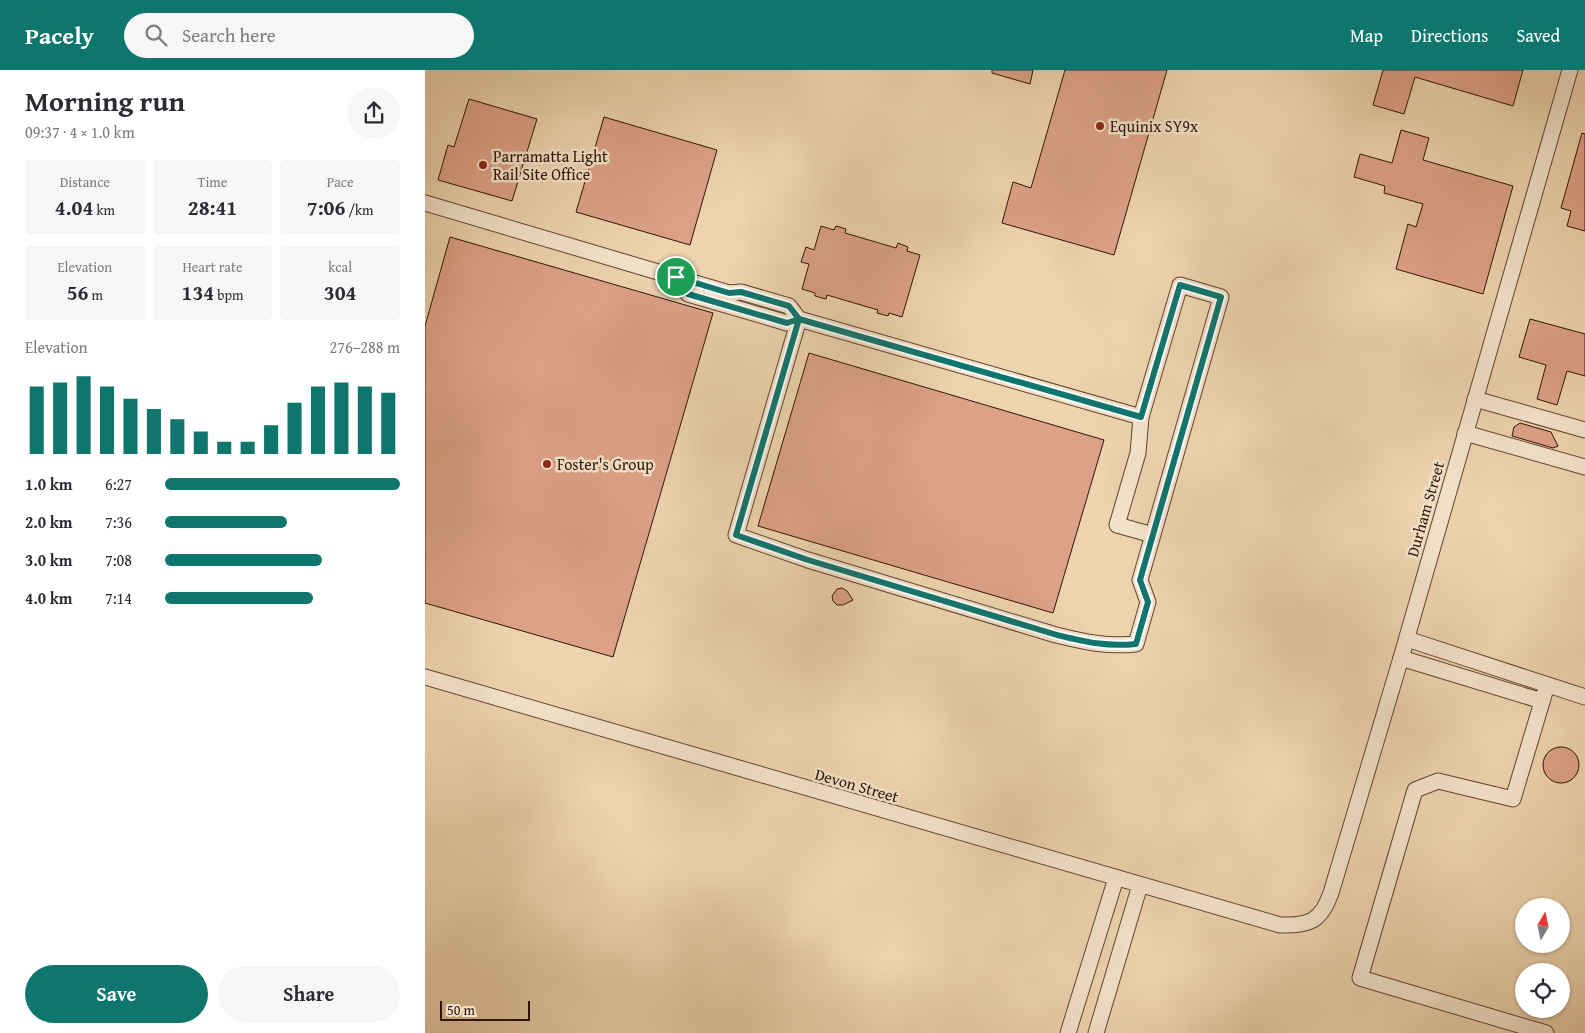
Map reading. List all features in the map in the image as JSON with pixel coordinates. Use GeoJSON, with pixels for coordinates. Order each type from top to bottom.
{"type":"FeatureCollection","features":[{"type":"Feature","properties":{"kind":"street","name":"Durham Street"},"geometry":{"type":"LineString","coordinates":[[1280,925],[1297,926],[1313,920],[1326,909],[1407,639],[1570,70]]}},
{"type":"Feature","properties":{"kind":"street"},"geometry":{"type":"LineString","coordinates":[[425,203],[729,293],[741,292],[789,306],[799,319]]}},
{"type":"Feature","properties":{"kind":"street"},"geometry":{"type":"LineString","coordinates":[[676,277],[688,294],[787,323],[799,319],[1141,417]]}},
{"type":"Feature","properties":{"kind":"street"},"geometry":{"type":"LineString","coordinates":[[799,319],[736,535],[808,560],[1057,635],[1093,644],[1115,646],[1136,644],[1148,602],[1140,580],[1221,297],[1180,285],[1141,417],[1139,453],[1117,524],[1153,534]]}},
{"type":"Feature","properties":{"kind":"street"},"geometry":{"type":"LineString","coordinates":[[1475,399],[1585,430]]}},
{"type":"Feature","properties":{"kind":"street"},"geometry":{"type":"LineString","coordinates":[[1465,433],[1585,467]]}},
{"type":"Feature","properties":{"kind":"street"},"geometry":{"type":"LineString","coordinates":[[1407,639],[1585,697]]}},
{"type":"Feature","properties":{"kind":"street"},"geometry":{"type":"LineString","coordinates":[[1401,658],[1542,701]]}},
{"type":"Feature","properties":{"kind":"street","name":"Devon Street"},"geometry":{"type":"LineString","coordinates":[[425,677],[1280,925]]}},
{"type":"Feature","properties":{"kind":"street"},"geometry":{"type":"LineString","coordinates":[[1546,1033],[1360,978],[1415,790],[1438,780],[1513,799],[1547,685]]}},
{"type":"Feature","properties":{"kind":"street"},"geometry":{"type":"LineString","coordinates":[[1069,1033],[1116,878]]}},
{"type":"Feature","properties":{"kind":"street"},"geometry":{"type":"LineString","coordinates":[[1096,1033],[1139,885]]}},
{"type":"Feature","properties":{"kind":"building"},"geometry":{"type":"Polygon","coordinates":[[[992,70],[1033,70],[1030,84],[992,73],[992,70]]]}},
{"type":"Feature","properties":{"kind":"building","name":"Equinix SY9x"},"geometry":{"type":"Polygon","coordinates":[[[1065,70],[1167,70],[1114,255],[1002,223],[1013,182],[1031,188],[1065,70]]]}},
{"type":"Feature","properties":{"kind":"building"},"geometry":{"type":"Polygon","coordinates":[[[1383,70],[1523,70],[1513,106],[1415,77],[1404,114],[1373,105],[1383,70]]]}},
{"type":"Feature","properties":{"kind":"building","name":"Parramatta Light Rail Site Office"},"geometry":{"type":"Polygon","coordinates":[[[469,99],[537,119],[512,201],[438,180],[448,145],[454,147],[469,99]]]}},
{"type":"Feature","properties":{"kind":"building"},"geometry":{"type":"Polygon","coordinates":[[[604,117],[717,150],[690,245],[576,212],[604,117]]]}},
{"type":"Feature","properties":{"kind":"building"},"geometry":{"type":"Polygon","coordinates":[[[1401,130],[1429,138],[1423,160],[1513,186],[1483,294],[1396,269],[1408,224],[1416,227],[1423,204],[1384,193],[1385,186],[1354,177],[1360,154],[1392,163],[1401,130]]]}},
{"type":"Feature","properties":{"kind":"building"},"geometry":{"type":"Polygon","coordinates":[[[1582,133],[1585,134],[1585,231],[1567,226],[1571,211],[1561,208],[1582,133]]]}},
{"type":"Feature","properties":{"kind":"building"},"geometry":{"type":"Polygon","coordinates":[[[821,226],[834,230],[836,226],[846,229],[845,233],[896,248],[898,243],[908,247],[907,251],[920,255],[902,317],[889,313],[888,316],[877,313],[878,310],[827,295],[826,299],[815,296],[815,293],[802,289],[809,264],[801,262],[806,247],[814,250],[821,226]]]}},
{"type":"Feature","properties":{"kind":"building","name":"Foster's Group"},"geometry":{"type":"Polygon","coordinates":[[[450,237],[713,313],[613,657],[425,603],[425,326],[450,237]]]}},
{"type":"Feature","properties":{"kind":"building"},"geometry":{"type":"Polygon","coordinates":[[[1530,319],[1585,334],[1585,376],[1567,371],[1557,405],[1537,399],[1546,365],[1519,357],[1530,319]]]}},
{"type":"Feature","properties":{"kind":"building"},"geometry":{"type":"Polygon","coordinates":[[[809,353],[1104,440],[1053,613],[758,526],[809,353]]]}},
{"type":"Feature","properties":{"kind":"building"},"geometry":{"type":"Polygon","coordinates":[[[1520,423],[1551,432],[1558,446],[1553,448],[1512,436],[1514,427],[1520,423]]]}},
{"type":"Feature","properties":{"kind":"building"},"geometry":{"type":"Polygon","coordinates":[[[842,588],[847,591],[853,600],[843,605],[837,605],[833,601],[832,596],[837,589],[842,588]]]}},
{"type":"Feature","properties":{"kind":"building"},"geometry":{"type":"Polygon","coordinates":[[[1561,747],[1568,748],[1574,752],[1578,758],[1578,772],[1574,778],[1568,782],[1561,783],[1554,782],[1548,778],[1544,772],[1543,765],[1544,758],[1548,752],[1554,748],[1561,747]]]}},
{"type":"Feature","properties":{"kind":"place","name":"Equinix SY9x"},"geometry":{"type":"Point","coordinates":[1100,126]}},
{"type":"Feature","properties":{"kind":"place","name":"Parramatta Light Rail Site Office"},"geometry":{"type":"Point","coordinates":[483,165]}},
{"type":"Feature","properties":{"kind":"place","name":"Foster's Group"},"geometry":{"type":"Point","coordinates":[547,464]}},
{"type":"Feature","properties":{"kind":"route"},"geometry":{"type":"LineString","coordinates":[[676,277],[688,294],[787,323],[799,319],[1141,417],[1180,285],[1221,297],[1140,580],[1148,602],[1136,644],[1115,646],[1093,644],[1057,635],[808,560],[736,535],[799,319],[789,306],[741,292],[729,293],[676,277]]}}]}
